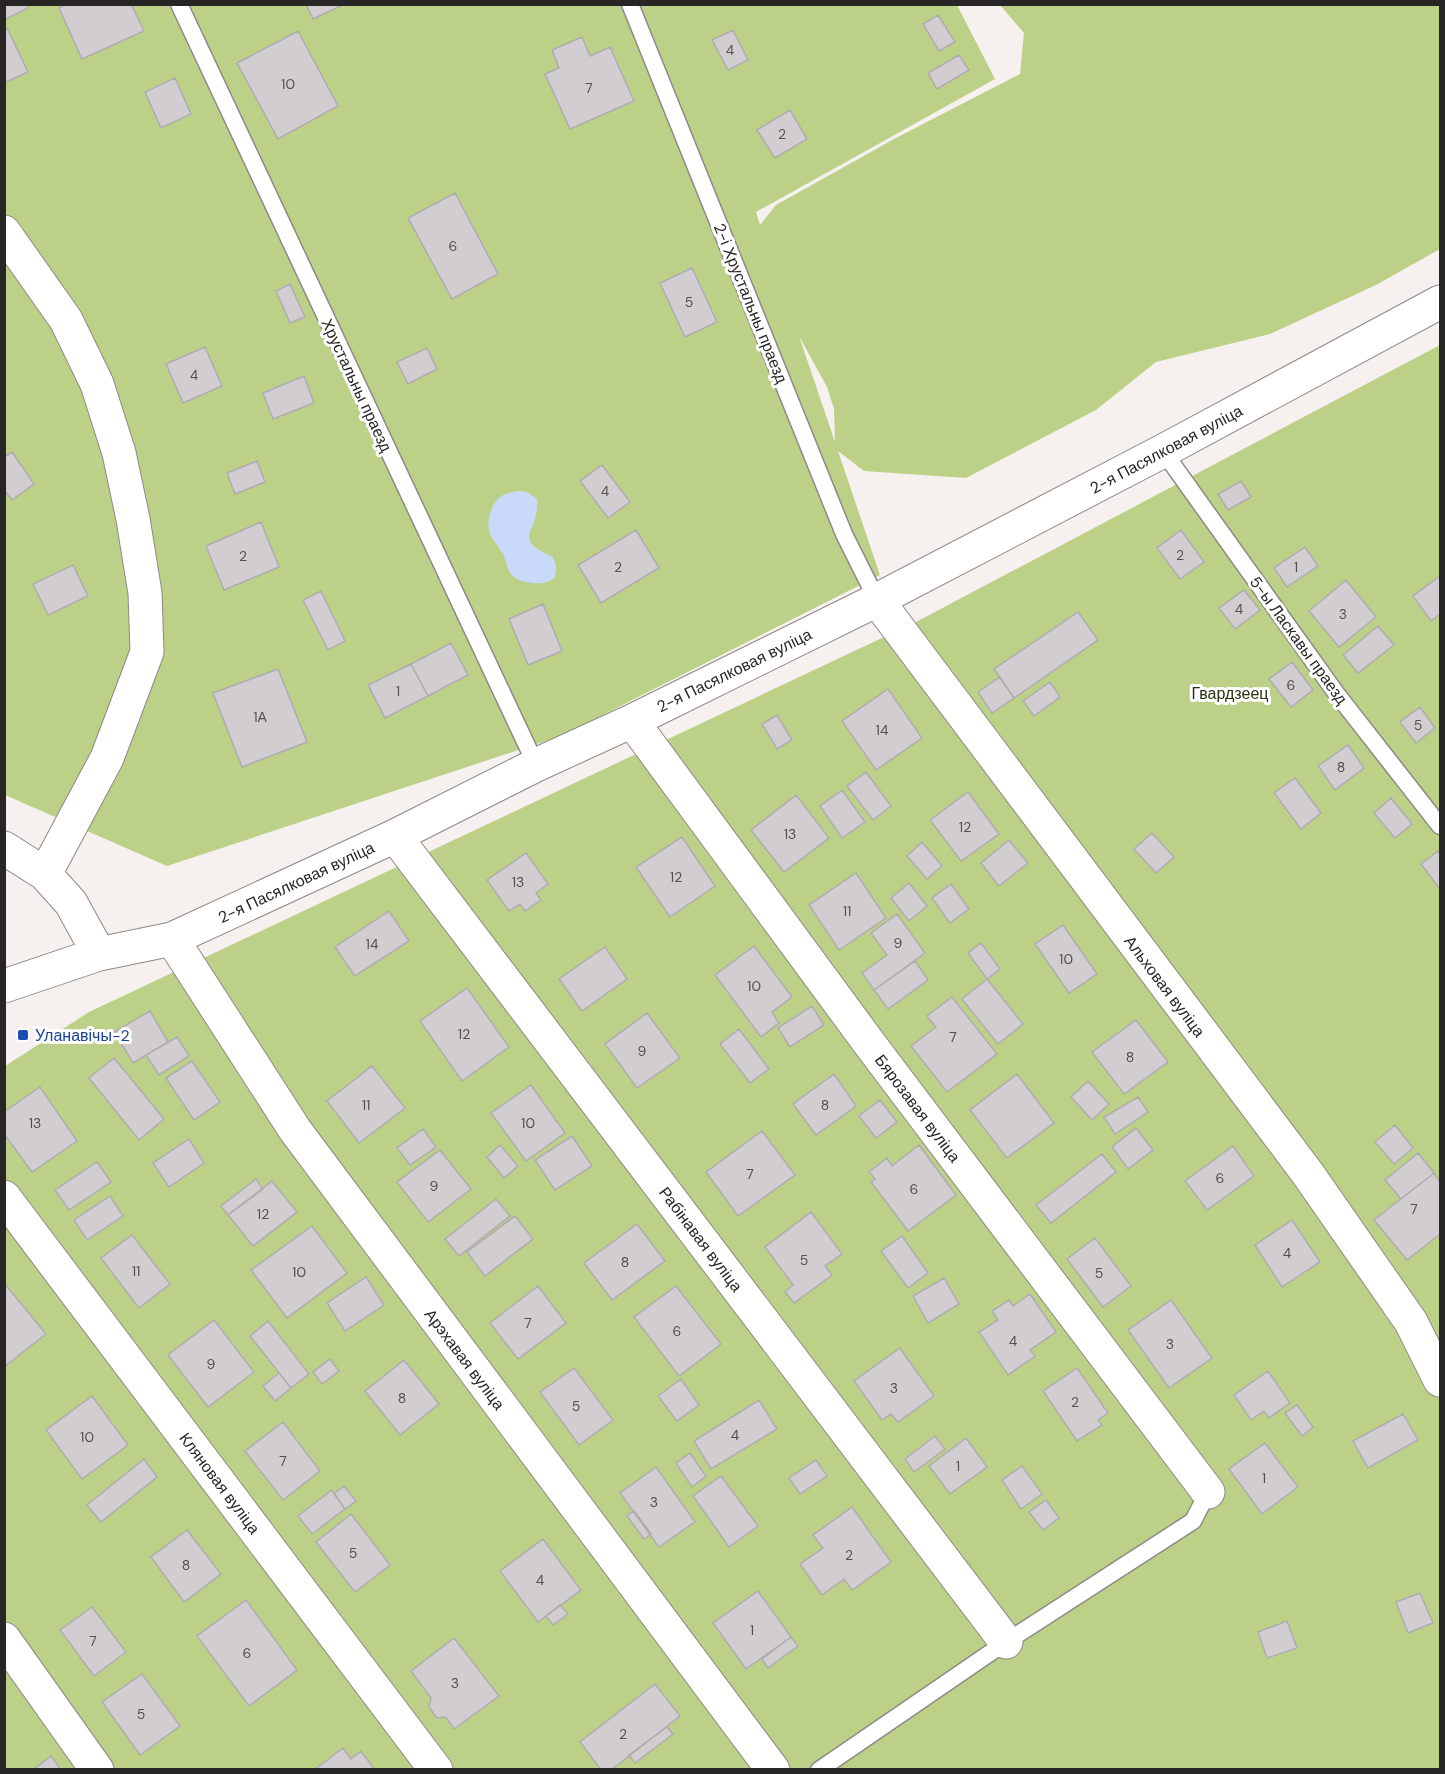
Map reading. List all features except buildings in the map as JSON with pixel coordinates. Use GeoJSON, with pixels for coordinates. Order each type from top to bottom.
{"type":"FeatureCollection","features":[{"type":"Feature","properties":{"kind":"street"},"geometry":{"type":"LineString","coordinates":[[4,232],[66,320],[97,384],[119,453],[145,593],[147,652],[107,758],[45,874]]}},
{"type":"Feature","properties":{"kind":"street","name":"2-я Пасялковая вуліца"},"geometry":{"type":"LineString","coordinates":[[4,986],[99,954],[172,939],[395,836],[877,600],[1163,451],[1440,302]]}},
{"type":"Feature","properties":{"kind":"street","name":"Альховая вуліца"},"geometry":{"type":"LineString","coordinates":[[877,600],[1308,1174],[1411,1322],[1440,1380]]}},
{"type":"Feature","properties":{"kind":"street","name":"Бярозавая вуліца"},"geometry":{"type":"LineString","coordinates":[[632,721],[869,1043],[1208,1492]]}},
{"type":"Feature","properties":{"kind":"street","name":"Рабінавая вуліца"},"geometry":{"type":"LineString","coordinates":[[395,836],[1006,1642]]}},
{"type":"Feature","properties":{"kind":"street"},"geometry":{"type":"LineString","coordinates":[[4,848],[45,874],[71,903],[99,954]]}},
{"type":"Feature","properties":{"kind":"street","name":"Арэхавая вуліца"},"geometry":{"type":"LineString","coordinates":[[172,939],[295,1130],[773,1770]]}},
{"type":"Feature","properties":{"kind":"street","name":"Кляновая вуліца"},"geometry":{"type":"LineString","coordinates":[[4,1197],[436,1770]]}},
{"type":"Feature","properties":{"kind":"street"},"geometry":{"type":"LineString","coordinates":[[4,1639],[97,1770]]}},
{"type":"Feature","properties":{"kind":"lane","name":"Хрустальны праезд"},"geometry":{"type":"LineString","coordinates":[[179,4],[536,765]]}},
{"type":"Feature","properties":{"kind":"lane","name":"2-і Хрустальны праезд"},"geometry":{"type":"LineString","coordinates":[[630,4],[844,534],[877,600]]}},
{"type":"Feature","properties":{"kind":"lane","name":"5-ы Ласкавы праезд"},"geometry":{"type":"LineString","coordinates":[[1163,451],[1336,693],[1440,826]]}},
{"type":"Feature","properties":{"kind":"lane"},"geometry":{"type":"LineString","coordinates":[[819,1770],[1006,1642],[1193,1521],[1208,1492]]}},
{"type":"Feature","properties":{"kind":"green space"},"geometry":{"type":"Polygon","coordinates":[[[4,5],[957,5],[995,79],[756,212],[760,225],[776,205],[894,139],[1020,74],[1024,33],[1000,5],[1440,5],[1440,249],[1376,285],[1270,334],[1156,362],[1096,410],[966,478],[864,471],[838,451],[880,575],[561,736],[167,866],[5,795],[4,5]],[[799,336],[835,442],[834,409],[827,387],[799,336]]]}},
{"type":"Feature","properties":{"kind":"green space","name":"Гвардзеец"},"geometry":{"type":"Polygon","coordinates":[[[1440,345],[1440,1769],[5,1770],[5,1066],[89,1012],[916,622],[1440,345]]]}},
{"type":"Feature","properties":{"kind":"water"},"geometry":{"type":"Polygon","coordinates":[[[517,491],[527,492],[537,499],[535,520],[529,539],[532,545],[553,557],[556,570],[553,578],[545,583],[525,582],[512,575],[503,553],[489,531],[490,514],[495,503],[503,495],[517,491]]]}},
{"type":"Feature","properties":{"kind":"place","name":"Уланавічы-2"},"geometry":{"type":"Point","coordinates":[23,1035]}}]}
